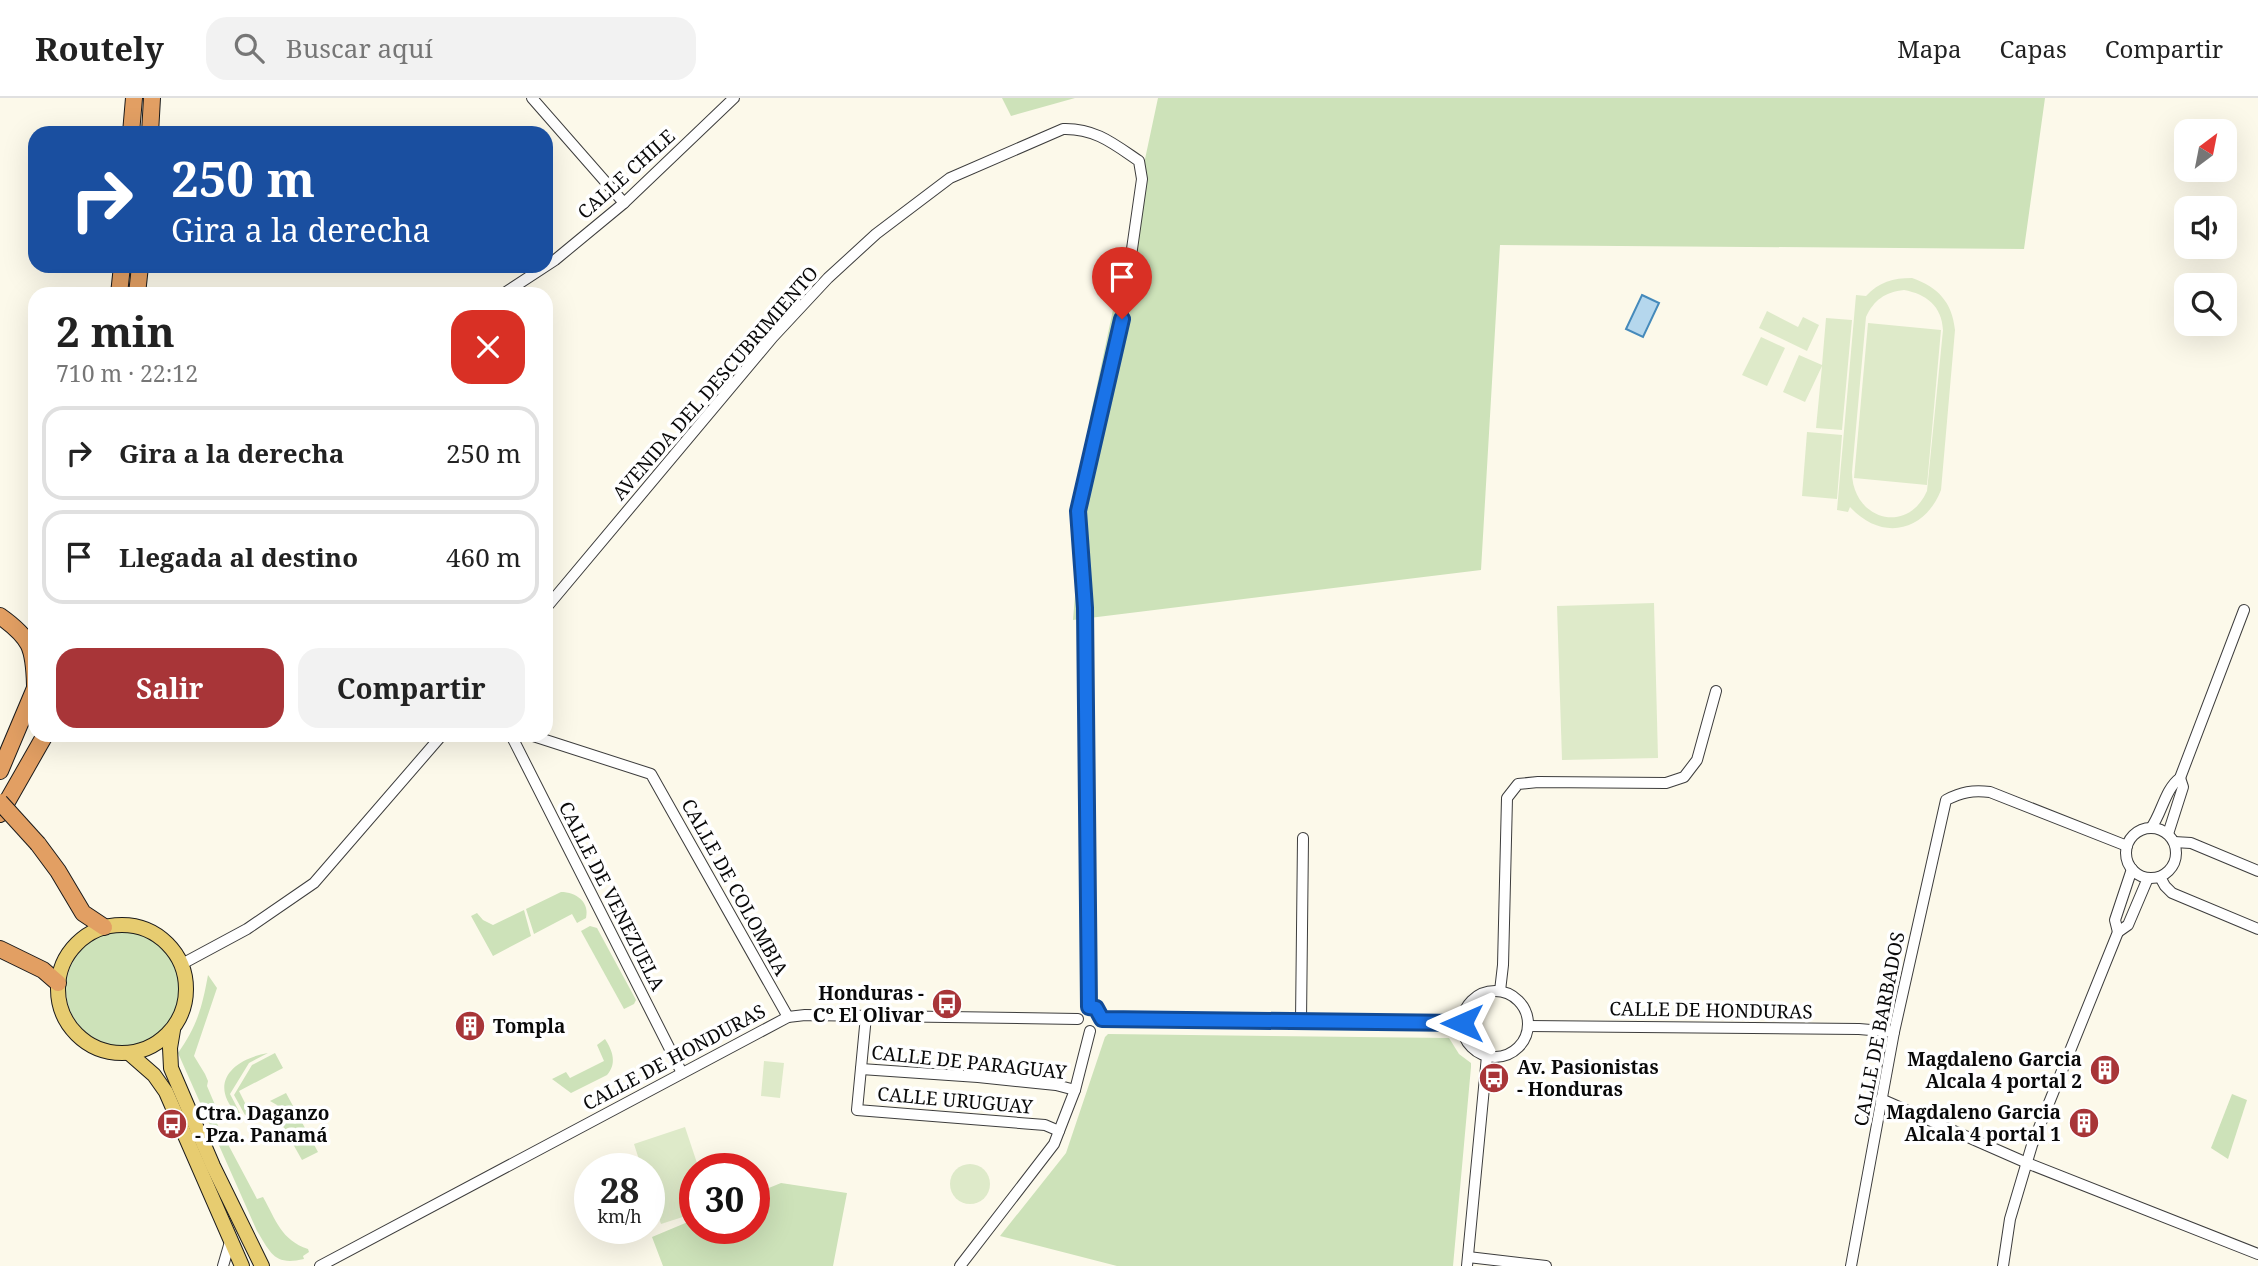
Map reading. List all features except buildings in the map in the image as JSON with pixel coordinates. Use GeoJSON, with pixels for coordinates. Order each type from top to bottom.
{"type":"FeatureCollection","features":[{"type":"Feature","properties":{"kind":"highway"},"geometry":{"type":"LineString","coordinates":[[132,126],[134,98]]}},
{"type":"Feature","properties":{"kind":"highway"},"geometry":{"type":"LineString","coordinates":[[150,126],[152,98]]}},
{"type":"Feature","properties":{"kind":"highway"},"geometry":{"type":"LineString","coordinates":[[0,616],[19,630],[28,646]]}},
{"type":"Feature","properties":{"kind":"highway"},"geometry":{"type":"LineString","coordinates":[[0,772],[28,703]]}},
{"type":"Feature","properties":{"kind":"highway"},"geometry":{"type":"LineString","coordinates":[[0,772],[28,728]]}},
{"type":"Feature","properties":{"kind":"highway"},"geometry":{"type":"LineString","coordinates":[[0,814],[41,742]]}},
{"type":"Feature","properties":{"kind":"highway"},"geometry":{"type":"LineString","coordinates":[[0,802],[38,844],[83,913],[104,927]]}},
{"type":"Feature","properties":{"kind":"highway"},"geometry":{"type":"LineString","coordinates":[[0,949],[43,970],[58,983]]}},
{"type":"Feature","properties":{"kind":"main road"},"geometry":{"type":"LineString","coordinates":[[119,925],[139,927],[157,934],[172,947],[182,964],[187,981],[187,998],[182,1015],[173,1030],[161,1042],[146,1050],[130,1054],[111,1053],[92,1047],[77,1035],[65,1020],[59,1002],[58,983],[66,957],[74,946],[93,931],[119,925]]}},
{"type":"Feature","properties":{"kind":"main road"},"geometry":{"type":"LineString","coordinates":[[173,1030],[171,1068],[213,1166],[262,1266]]}},
{"type":"Feature","properties":{"kind":"main road"},"geometry":{"type":"LineString","coordinates":[[130,1054],[154,1076],[166,1093],[229,1242],[242,1266]]}},
{"type":"Feature","properties":{"kind":"street"},"geometry":{"type":"LineString","coordinates":[[532,98],[624,203]]}},
{"type":"Feature","properties":{"kind":"street","name":"CALLE CHILE"},"geometry":{"type":"LineString","coordinates":[[553,261],[624,203],[733,98]]}},
{"type":"Feature","properties":{"kind":"street","name":"AVENIDA DEL DESCUBRIMIENTO"},"geometry":{"type":"LineString","coordinates":[[553,600],[772,337],[828,278],[876,234],[950,178],[1063,129],[1082,129],[1110,141],[1139,161],[1142,179],[1122,319],[1078,511],[1085,608],[1089,1007]]}},
{"type":"Feature","properties":{"kind":"street","name":"CALLE CHILE"},"geometry":{"type":"LineString","coordinates":[[514,287],[535,273]]}},
{"type":"Feature","properties":{"kind":"street"},"geometry":{"type":"LineString","coordinates":[[2151,828],[2158,818],[2172,783],[2180,778],[2244,610]]}},
{"type":"Feature","properties":{"kind":"street"},"geometry":{"type":"LineString","coordinates":[[1500,991],[1507,798],[1518,784],[1666,783],[1684,777],[1697,760],[1716,691]]}},
{"type":"Feature","properties":{"kind":"street"},"geometry":{"type":"LineString","coordinates":[[182,964],[247,929],[314,883],[436,742]]}},
{"type":"Feature","properties":{"kind":"street","name":"CALLE DE VENEZUELA"},"geometry":{"type":"LineString","coordinates":[[514,742],[682,1073]]}},
{"type":"Feature","properties":{"kind":"street","name":"CALLE DE COLOMBIA"},"geometry":{"type":"LineString","coordinates":[[552,742],[651,774],[788,1017]]}},
{"type":"Feature","properties":{"kind":"street"},"geometry":{"type":"LineString","coordinates":[[2180,778],[2183,787],[2171,838],[2176,859],[2170,870],[2160,877],[2148,878],[2132,869],[2127,859],[2127,846],[2137,832],[2151,828],[2161,830],[2171,838],[2191,843],[2258,871]]}},
{"type":"Feature","properties":{"kind":"street","name":"CALLE DE BARBADOS"},"geometry":{"type":"LineString","coordinates":[[1851,1266],[1894,1032],[1946,800],[1972,790],[1990,792],[2127,846]]}},
{"type":"Feature","properties":{"kind":"street"},"geometry":{"type":"LineString","coordinates":[[1301,1021],[1303,838]]}},
{"type":"Feature","properties":{"kind":"street"},"geometry":{"type":"LineString","coordinates":[[2119,932],[2115,920],[2132,869]]}},
{"type":"Feature","properties":{"kind":"street"},"geometry":{"type":"LineString","coordinates":[[2160,877],[2172,893],[2258,929]]}},
{"type":"Feature","properties":{"kind":"street"},"geometry":{"type":"LineString","coordinates":[[2003,1266],[2010,1219],[2047,1108],[2119,932],[2128,925],[2148,878]]}},
{"type":"Feature","properties":{"kind":"street"},"geometry":{"type":"LineString","coordinates":[[1500,991],[1518,999],[1528,1016],[1528,1026],[1522,1044],[1515,1051],[1506,1055],[1487,1056],[1476,1052],[1468,1044],[1463,1034],[1464,1012],[1478,995],[1500,991]]}},
{"type":"Feature","properties":{"kind":"street"},"geometry":{"type":"LineString","coordinates":[[1089,1007],[1096,1008],[1102,1019],[1100,1025],[1090,1031],[1084,1030],[1078,1019],[1083,1009],[1089,1007]]}},
{"type":"Feature","properties":{"kind":"street","name":"CALLE URUGUAY"},"geometry":{"type":"LineString","coordinates":[[866,1016],[857,1110],[1045,1125],[1059,1131]]}},
{"type":"Feature","properties":{"kind":"street","name":"CALLE DE HONDURAS"},"geometry":{"type":"LineString","coordinates":[[320,1266],[788,1017],[1078,1019]]}},
{"type":"Feature","properties":{"kind":"street"},"geometry":{"type":"LineString","coordinates":[[1102,1019],[1462,1023]]}},
{"type":"Feature","properties":{"kind":"street","name":"CALLE DE HONDURAS"},"geometry":{"type":"LineString","coordinates":[[1528,1026],[1859,1029],[1894,1032]]}},
{"type":"Feature","properties":{"kind":"street"},"geometry":{"type":"LineString","coordinates":[[960,1266],[1054,1144],[1075,1090],[1090,1031]]}},
{"type":"Feature","properties":{"kind":"street"},"geometry":{"type":"LineString","coordinates":[[1487,1056],[1467,1261],[1546,1266]]}},
{"type":"Feature","properties":{"kind":"street","name":"CALLE DE PARAGUAY"},"geometry":{"type":"LineString","coordinates":[[861,1069],[978,1077],[1056,1085],[1075,1090]]}},
{"type":"Feature","properties":{"kind":"street"},"geometry":{"type":"LineString","coordinates":[[1881,1099],[2027,1163],[2258,1254]]}},
{"type":"Feature","properties":{"kind":"street"},"geometry":{"type":"LineString","coordinates":[[223,1266],[229,1242]]}},
{"type":"Feature","properties":{"kind":"green space"},"geometry":{"type":"Polygon","coordinates":[[[1002,98],[1075,98],[1011,116],[1002,98]]]}},
{"type":"Feature","properties":{"kind":"green space"},"geometry":{"type":"Polygon","coordinates":[[[1158,98],[2045,98],[2024,249],[1500,245],[1481,570],[1073,620],[1090,418],[1158,98]]]}},
{"type":"Feature","properties":{"kind":"green space"},"geometry":{"type":"Polygon","coordinates":[[[1912,278],[1929,286],[1942,297],[1951,311],[1955,330],[1941,490],[1924,516],[1901,527],[1888,528],[1862,518],[1850,507],[1848,512],[1837,510],[1856,295],[1866,296],[1881,284],[1912,278]],[[1904,290],[1886,295],[1873,306],[1866,317],[1852,472],[1854,488],[1870,511],[1894,517],[1907,514],[1918,505],[1927,491],[1943,330],[1940,314],[1931,302],[1904,290]]]}},
{"type":"Feature","properties":{"kind":"green space"},"geometry":{"type":"Polygon","coordinates":[[[1767,311],[1798,327],[1803,317],[1819,325],[1807,351],[1759,328],[1767,311]]]}},
{"type":"Feature","properties":{"kind":"green space"},"geometry":{"type":"Polygon","coordinates":[[[1826,318],[1852,320],[1842,430],[1816,428],[1822,366],[1805,402],[1783,392],[1799,355],[1822,365],[1826,318]]]}},
{"type":"Feature","properties":{"kind":"green space"},"geometry":{"type":"Polygon","coordinates":[[[1868,323],[1941,330],[1927,485],[1854,478],[1868,323]]]}},
{"type":"Feature","properties":{"kind":"green space"},"geometry":{"type":"Polygon","coordinates":[[[1761,337],[1785,348],[1767,386],[1742,375],[1761,337]]]}},
{"type":"Feature","properties":{"kind":"green space"},"geometry":{"type":"Polygon","coordinates":[[[1807,432],[1842,435],[1837,499],[1802,496],[1807,432]]]}},
{"type":"Feature","properties":{"kind":"green space"},"geometry":{"type":"Polygon","coordinates":[[[1654,603],[1658,758],[1562,760],[1557,606],[1654,603]]]}},
{"type":"Feature","properties":{"kind":"green space"},"geometry":{"type":"Polygon","coordinates":[[[561,892],[581,899],[586,907],[586,918],[577,923],[572,914],[534,934],[526,909],[561,892]]]}},
{"type":"Feature","properties":{"kind":"green space"},"geometry":{"type":"Polygon","coordinates":[[[524,910],[531,936],[493,956],[471,916],[477,913],[493,925],[524,910]]]}},
{"type":"Feature","properties":{"kind":"green space"},"geometry":{"type":"Polygon","coordinates":[[[590,926],[597,928],[636,1000],[624,1009],[581,931],[590,926]]]}},
{"type":"Feature","properties":{"kind":"green space"},"geometry":{"type":"Polygon","coordinates":[[[123,932],[145,936],[164,948],[176,967],[180,989],[176,1011],[164,1030],[145,1042],[123,1046],[101,1042],[82,1030],[70,1011],[66,989],[70,967],[82,948],[101,936],[123,932]]]}},
{"type":"Feature","properties":{"kind":"green space"},"geometry":{"type":"Polygon","coordinates":[[[208,975],[217,988],[194,1056],[208,1081],[207,1086],[218,1112],[213,1116],[257,1199],[263,1197],[285,1235],[308,1249],[304,1259],[286,1261],[274,1256],[257,1231],[178,1053],[198,1016],[208,975]]]}},
{"type":"Feature","properties":{"kind":"green space"},"geometry":{"type":"Polygon","coordinates":[[[1108,1034],[1449,1038],[1459,1054],[1471,1063],[1453,1266],[1117,1266],[1000,1236],[1066,1153],[1108,1034]]]}},
{"type":"Feature","properties":{"kind":"green space"},"geometry":{"type":"Polygon","coordinates":[[[605,1039],[613,1057],[607,1075],[571,1093],[552,1079],[566,1072],[570,1078],[604,1061],[597,1045],[605,1039]]]}},
{"type":"Feature","properties":{"kind":"green space"},"geometry":{"type":"Polygon","coordinates":[[[268,1053],[249,1063],[230,1094],[240,1113],[237,1114],[225,1092],[229,1074],[244,1061],[268,1053]]]}},
{"type":"Feature","properties":{"kind":"green space"},"geometry":{"type":"Polygon","coordinates":[[[275,1053],[283,1068],[239,1091],[250,1113],[245,1115],[234,1095],[252,1065],[275,1053]]]}},
{"type":"Feature","properties":{"kind":"green space"},"geometry":{"type":"Polygon","coordinates":[[[764,1061],[784,1063],[780,1098],[761,1096],[764,1061]]]}},
{"type":"Feature","properties":{"kind":"green space"},"geometry":{"type":"Polygon","coordinates":[[[286,1093],[318,1152],[302,1160],[275,1112],[277,1105],[270,1101],[286,1093]]]}},
{"type":"Feature","properties":{"kind":"green space"},"geometry":{"type":"Polygon","coordinates":[[[2232,1094],[2247,1100],[2228,1159],[2211,1148],[2232,1094]]]}},
{"type":"Feature","properties":{"kind":"green space"},"geometry":{"type":"Polygon","coordinates":[[[685,1127],[694,1153],[679,1153],[679,1218],[665,1223],[665,1153],[637,1153],[634,1144],[685,1127]]]}},
{"type":"Feature","properties":{"kind":"green space"},"geometry":{"type":"Polygon","coordinates":[[[970,1164],[984,1170],[990,1184],[984,1198],[970,1204],[956,1198],[950,1184],[956,1170],[970,1164]]]}},
{"type":"Feature","properties":{"kind":"green space"},"geometry":{"type":"Polygon","coordinates":[[[781,1183],[847,1193],[833,1266],[663,1266],[655,1244],[665,1244],[665,1232],[679,1226],[679,1244],[770,1244],[770,1187],[781,1183]]]}},
{"type":"Feature","properties":{"kind":"water"},"geometry":{"type":"Polygon","coordinates":[[[1642,295],[1659,303],[1643,337],[1626,329],[1642,295]]]}},
{"type":"Feature","properties":{"kind":"place","name":"Honduras - Cº El Olivar"},"geometry":{"type":"Point","coordinates":[947,1004]}},
{"type":"Feature","properties":{"kind":"place","name":"Tompla"},"geometry":{"type":"Point","coordinates":[470,1026]}},
{"type":"Feature","properties":{"kind":"place","name":"Magdaleno Garcia Alcala 4 portal 2"},"geometry":{"type":"Point","coordinates":[2105,1070]}},
{"type":"Feature","properties":{"kind":"place","name":"Av. Pasionistas - Honduras"},"geometry":{"type":"Point","coordinates":[1494,1078]}},
{"type":"Feature","properties":{"kind":"place","name":"Magdaleno Garcia Alcala 4 portal 1"},"geometry":{"type":"Point","coordinates":[2084,1123]}},
{"type":"Feature","properties":{"kind":"place","name":"Ctra. Daganzo - Pza. Panamá"},"geometry":{"type":"Point","coordinates":[172,1124]}},
{"type":"Feature","properties":{"kind":"route"},"geometry":{"type":"LineString","coordinates":[[1122,319],[1078,511],[1079,557],[1085,608],[1089,1007],[1096,1008],[1102,1019],[1462,1023]]}}]}
